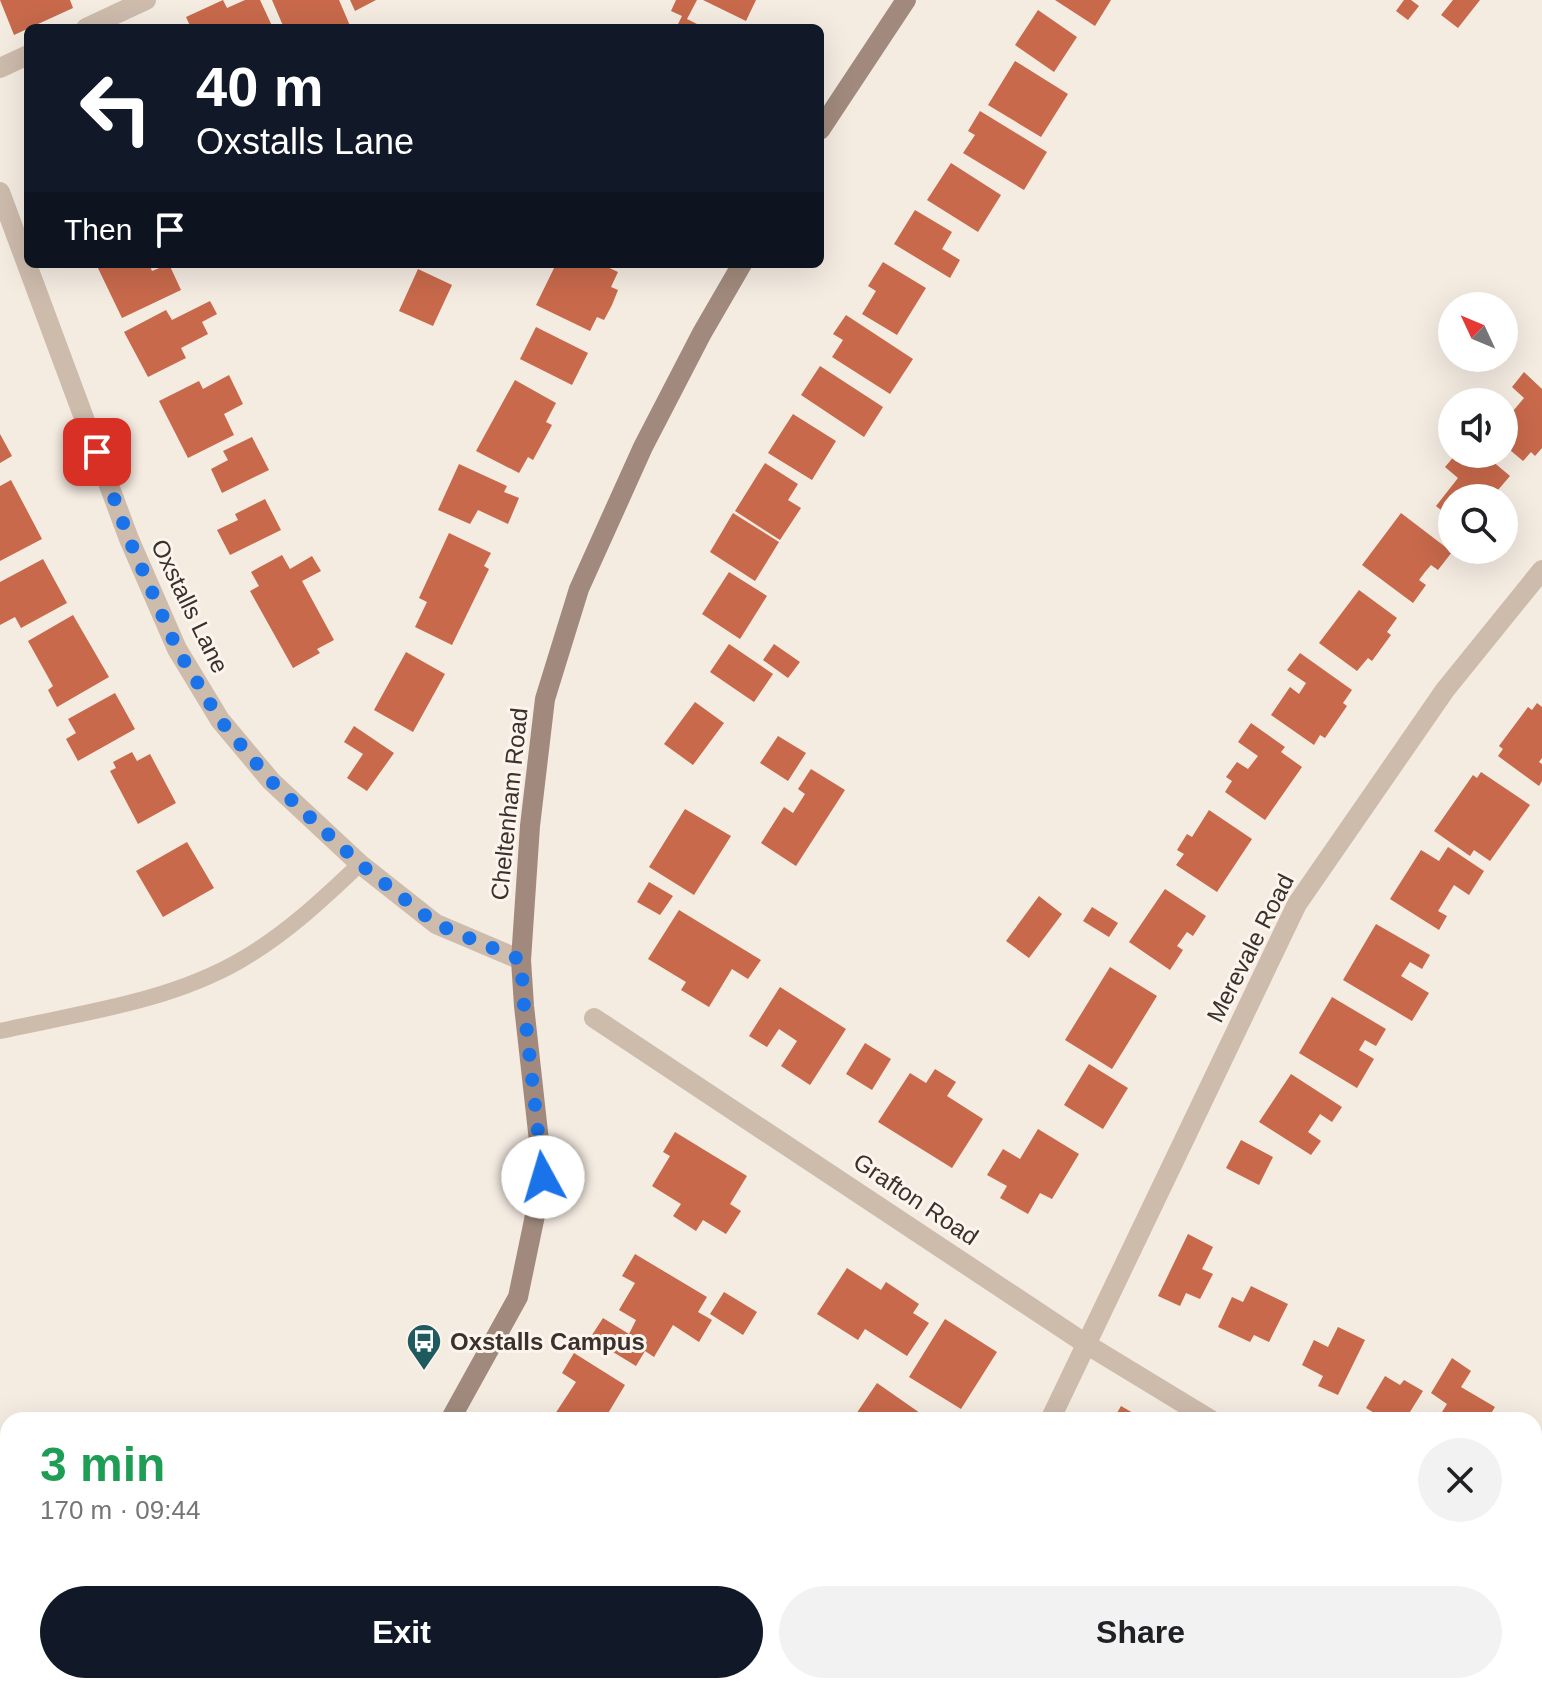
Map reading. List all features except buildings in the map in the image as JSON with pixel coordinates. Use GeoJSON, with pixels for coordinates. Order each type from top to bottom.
{"type":"FeatureCollection","features":[{"type":"Feature","properties":{"kind":"main road"},"geometry":{"type":"LineString","coordinates":[[824,124],[906,0]]}},
{"type":"Feature","properties":{"kind":"main road","name":"Cheltenham Road"},"geometry":{"type":"LineString","coordinates":[[454,1412],[518,1297],[543,1177],[521,960],[530,826],[545,699],[579,589],[643,447],[740,268]]}},
{"type":"Feature","properties":{"kind":"street"},"geometry":{"type":"LineString","coordinates":[[95,24],[146,0]]}},
{"type":"Feature","properties":{"kind":"street"},"geometry":{"type":"LineString","coordinates":[[0,68],[24,57]]}},
{"type":"Feature","properties":{"kind":"street","name":"Oxstalls Lane"},"geometry":{"type":"LineString","coordinates":[[0,192],[24,257]]}},
{"type":"Feature","properties":{"kind":"street","name":"Oxstalls Lane"},"geometry":{"type":"LineString","coordinates":[[28,268],[129,539],[177,649],[220,720],[271,781],[360,864],[436,924],[521,960]]}},
{"type":"Feature","properties":{"kind":"street","name":"Merevale Road"},"geometry":{"type":"LineString","coordinates":[[1054,1412],[1297,904],[1445,690],[1542,570]]}},
{"type":"Feature","properties":{"kind":"street","name":"Grafton Road"},"geometry":{"type":"LineString","coordinates":[[594,1018],[1086,1344],[1198,1412]]}},
{"type":"Feature","properties":{"kind":"lane"},"geometry":{"type":"LineString","coordinates":[[0,1031],[164,993],[240,961],[301,919],[360,864]]}},
{"type":"Feature","properties":{"kind":"place","name":"Oxstalls Campus"},"geometry":{"type":"Point","coordinates":[424,1372]}},
{"type":"Feature","properties":{"kind":"route"},"geometry":{"type":"LineString","coordinates":[[97,452],[129,539],[177,649],[220,720],[271,781],[360,864],[436,924],[521,960],[543,1177]]}}]}
